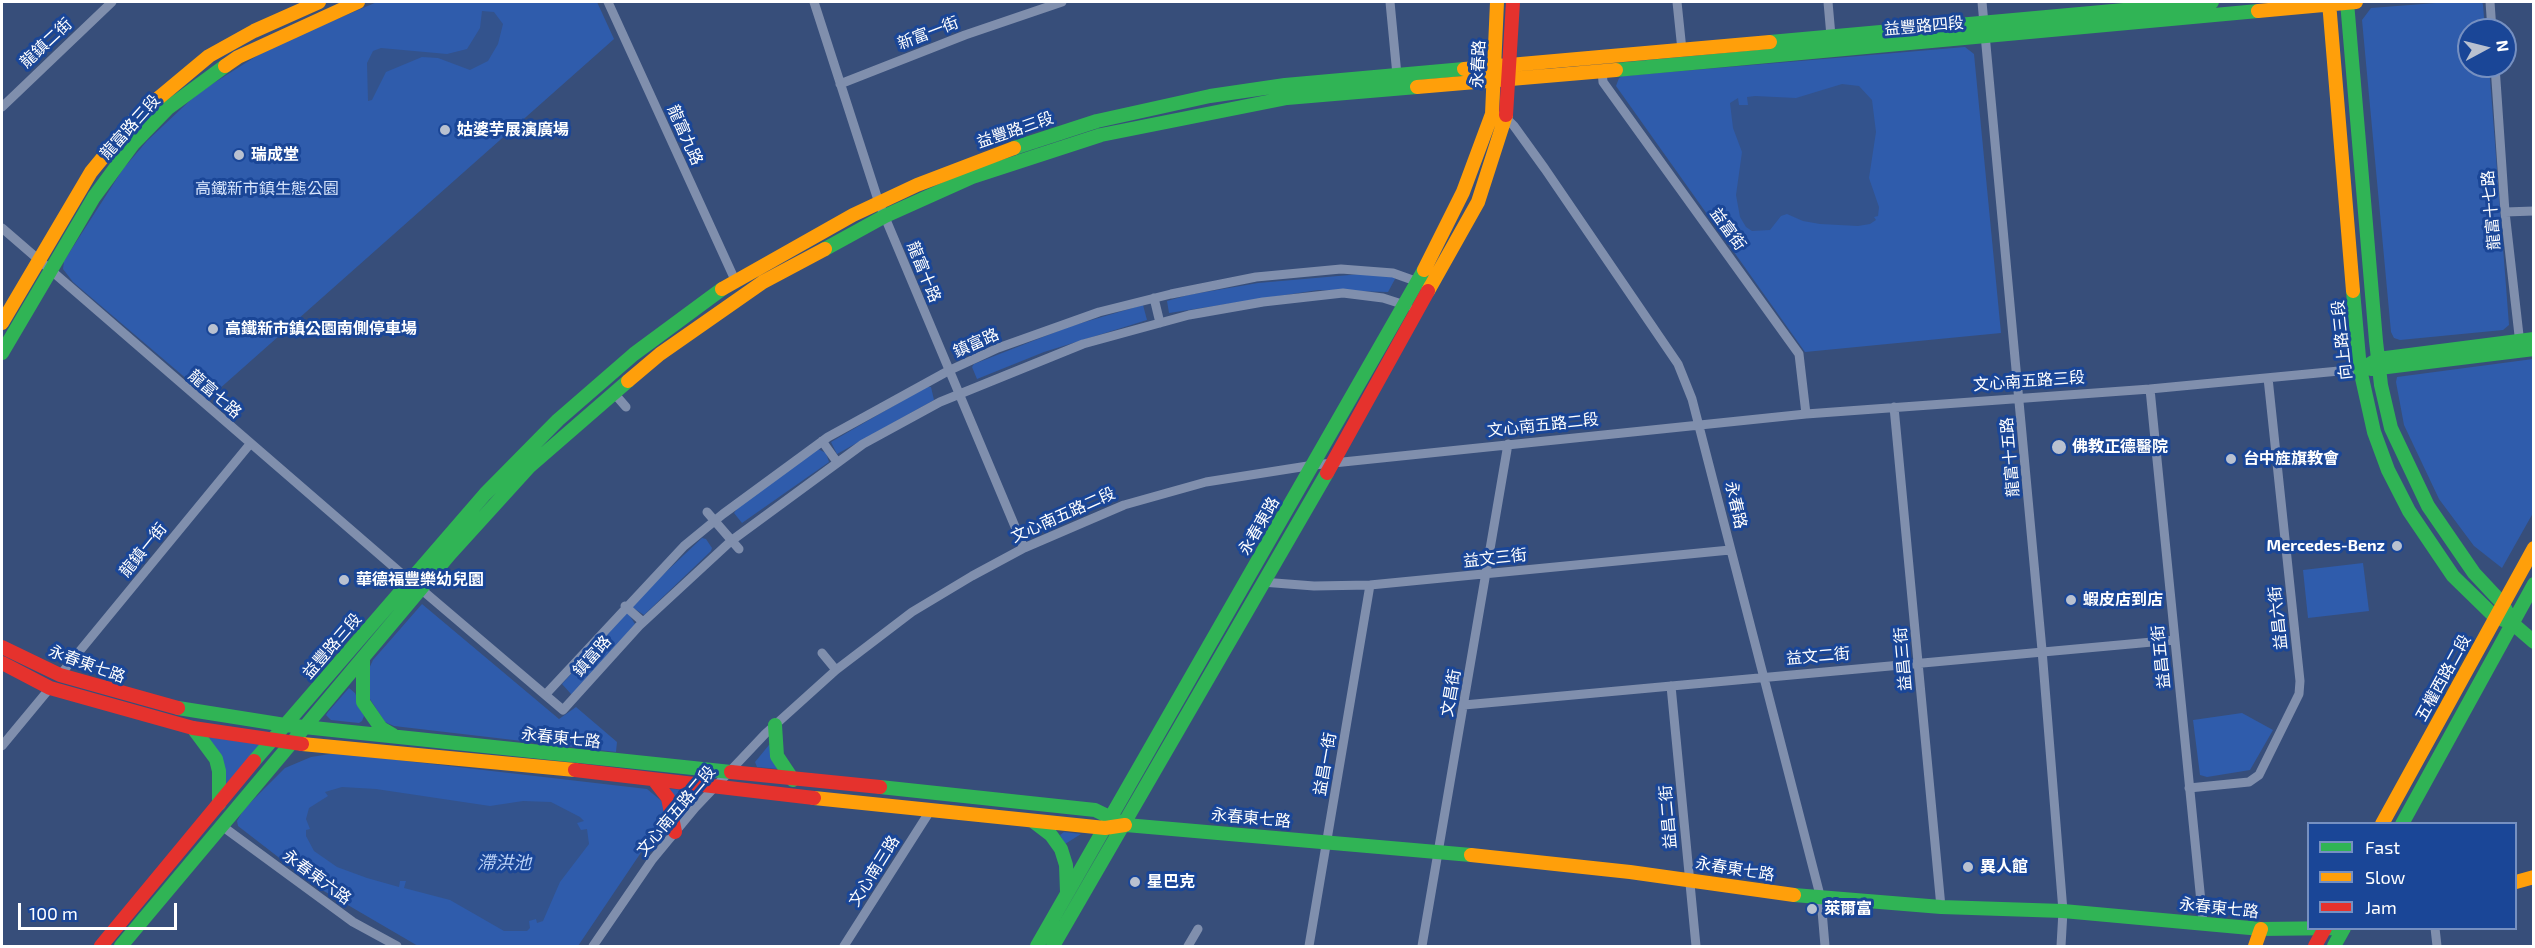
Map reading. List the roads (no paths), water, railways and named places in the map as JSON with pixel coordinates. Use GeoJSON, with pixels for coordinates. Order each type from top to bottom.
{"type":"FeatureCollection","features":[{"type":"Feature","properties":{"kind":"street","name":"龍鎮二街"},"geometry":{"type":"LineString","coordinates":[[2,107],[112,2]]}},
{"type":"Feature","properties":{"kind":"street","name":"龍富路三段"},"geometry":{"type":"LineString","coordinates":[[2,324],[91,172],[137,116],[167,89],[209,57],[254,31],[318,2]]}},
{"type":"Feature","properties":{"kind":"street"},"geometry":{"type":"LineString","coordinates":[[318,2],[327,15]]}},
{"type":"Feature","properties":{"kind":"street","name":"龍富路三段"},"geometry":{"type":"LineString","coordinates":[[2,353],[110,173],[133,144],[168,108],[238,57],[358,2]]}},
{"type":"Feature","properties":{"kind":"street","name":"龍富九路"},"geometry":{"type":"LineString","coordinates":[[608,2],[735,280]]}},
{"type":"Feature","properties":{"kind":"street","name":"龍富十路"},"geometry":{"type":"LineString","coordinates":[[814,2],[879,203],[1024,548]]}},
{"type":"Feature","properties":{"kind":"street","name":"新富一街"},"geometry":{"type":"LineString","coordinates":[[840,84],[965,35],[1062,2]]}},
{"type":"Feature","properties":{"kind":"street"},"geometry":{"type":"LineString","coordinates":[[1390,2],[1397,75]]}},
{"type":"Feature","properties":{"kind":"street","name":"永春路"},"geometry":{"type":"LineString","coordinates":[[1497,2],[1494,73],[1499,116],[1514,126],[1551,177],[1678,364],[1700,425],[1762,676],[1821,899],[1825,946]]}},
{"type":"Feature","properties":{"kind":"street","name":"永春路"},"geometry":{"type":"LineString","coordinates":[[1499,116],[1509,72],[1513,2]]}},
{"type":"Feature","properties":{"kind":"street"},"geometry":{"type":"LineString","coordinates":[[1677,2],[1682,50]]}},
{"type":"Feature","properties":{"kind":"street"},"geometry":{"type":"LineString","coordinates":[[1828,2],[1831,36]]}},
{"type":"Feature","properties":{"kind":"street","name":"龍富十五路"},"geometry":{"type":"LineString","coordinates":[[1982,2],[2042,650],[2062,911],[2061,946]]}},
{"type":"Feature","properties":{"kind":"street","name":"益豐路四段"},"geometry":{"type":"LineString","coordinates":[[1509,72],[1682,50],[2153,5],[2212,2]]}},
{"type":"Feature","properties":{"kind":"street","name":"益豐路四段"},"geometry":{"type":"LineString","coordinates":[[1494,73],[1602,71],[1985,38],[2350,2]]}},
{"type":"Feature","properties":{"kind":"street","name":"向上路三段"},"geometry":{"type":"LineString","coordinates":[[2350,2],[2379,364],[2391,428],[2428,506],[2474,573],[2503,604],[2512,623]]}},
{"type":"Feature","properties":{"kind":"street"},"geometry":{"type":"LineString","coordinates":[[2490,2],[2491,18]]}},
{"type":"Feature","properties":{"kind":"street","name":"向上路三段"},"geometry":{"type":"LineString","coordinates":[[2329,3],[2360,369],[2374,432],[2388,470],[2409,511],[2454,576],[2495,617],[2512,623],[2534,642]]}},
{"type":"Feature","properties":{"kind":"street","name":"益富街"},"geometry":{"type":"LineString","coordinates":[[1602,71],[1604,82],[1799,354],[1806,414]]}},
{"type":"Feature","properties":{"kind":"street","name":"益豐路三段"},"geometry":{"type":"LineString","coordinates":[[101,946],[270,741],[516,462],[603,381],[662,332],[735,280],[879,203],[970,163],[1097,121],[1220,95],[1285,85],[1397,75],[1494,73]]}},
{"type":"Feature","properties":{"kind":"street","name":"益豐路三段"},"geometry":{"type":"LineString","coordinates":[[121,946],[290,743],[457,547],[529,467],[613,392],[682,337],[763,282],[885,216],[972,177],[1021,159],[1146,124],[1287,98],[1494,73]]}},
{"type":"Feature","properties":{"kind":"street","name":"龍富十七路"},"geometry":{"type":"LineString","coordinates":[[2496,78],[2505,212],[2527,345]]}},
{"type":"Feature","properties":{"kind":"street","name":"永春東路"},"geometry":{"type":"LineString","coordinates":[[1037,946],[1418,282],[1499,116]]}},
{"type":"Feature","properties":{"kind":"street","name":"永春東路"},"geometry":{"type":"LineString","coordinates":[[1053,946],[1126,825],[1263,582],[1334,463],[1478,202],[1499,116]]}},
{"type":"Feature","properties":{"kind":"street"},"geometry":{"type":"LineString","coordinates":[[2505,212],[2534,211]]}},
{"type":"Feature","properties":{"kind":"street","name":"龍富七路"},"geometry":{"type":"LineString","coordinates":[[2,228],[50,272],[410,581]]}},
{"type":"Feature","properties":{"kind":"street","name":"鎮富路"},"geometry":{"type":"LineString","coordinates":[[1419,310],[1383,298],[1343,293],[1253,304],[1160,323],[1083,344],[958,394],[863,444],[731,541],[643,622],[563,710],[546,694],[625,606],[684,546],[715,521],[822,441],[948,371],[998,348],[1070,322],[1154,298],[1256,277],[1341,269],[1394,273],[1431,288]]}},
{"type":"Feature","properties":{"kind":"street"},"geometry":{"type":"LineString","coordinates":[[1154,298],[1160,323]]}},
{"type":"Feature","properties":{"kind":"street","name":"文心南五路三段"},"geometry":{"type":"LineString","coordinates":[[1700,425],[1806,414],[2268,378],[2360,369],[2379,364],[2527,345]]}},
{"type":"Feature","properties":{"kind":"street","name":"益昌六街"},"geometry":{"type":"LineString","coordinates":[[2189,788],[2249,782],[2259,775],[2299,694],[2300,681],[2268,378]]}},
{"type":"Feature","properties":{"kind":"street"},"geometry":{"type":"LineString","coordinates":[[603,381],[627,406]]}},
{"type":"Feature","properties":{"kind":"street","name":"益昌五街"},"geometry":{"type":"LineString","coordinates":[[2150,389],[2204,922]]}},
{"type":"Feature","properties":{"kind":"street","name":"益昌三街"},"geometry":{"type":"LineString","coordinates":[[1894,407],[1941,907]]}},
{"type":"Feature","properties":{"kind":"street","name":"文心南五路二段"},"geometry":{"type":"LineString","coordinates":[[593,946],[632,888],[675,832],[775,725],[836,670],[928,601],[1024,548],[1124,505],[1206,482],[1314,465],[1700,425]]}},
{"type":"Feature","properties":{"kind":"street"},"geometry":{"type":"LineString","coordinates":[[822,441],[837,462]]}},
{"type":"Feature","properties":{"kind":"street","name":"龍鎮一街"},"geometry":{"type":"LineString","coordinates":[[60,675],[250,444]]}},
{"type":"Feature","properties":{"kind":"street","name":"文昌街"},"geometry":{"type":"LineString","coordinates":[[1422,946],[1508,444]]}},
{"type":"Feature","properties":{"kind":"street"},"geometry":{"type":"LineString","coordinates":[[707,512],[739,549]]}},
{"type":"Feature","properties":{"kind":"street","name":"五權西路二段"},"geometry":{"type":"LineString","coordinates":[[2383,822],[2534,548]]}},
{"type":"Feature","properties":{"kind":"street","name":"益文三街"},"geometry":{"type":"LineString","coordinates":[[1263,582],[1314,586],[1370,585],[1730,550]]}},
{"type":"Feature","properties":{"kind":"street","name":"五權西路二段"},"geometry":{"type":"LineString","coordinates":[[2403,822],[2534,584]]}},
{"type":"Feature","properties":{"kind":"street","name":"益昌一街"},"geometry":{"type":"LineString","coordinates":[[1309,946],[1370,585]]}},
{"type":"Feature","properties":{"kind":"street"},"geometry":{"type":"LineString","coordinates":[[422,590],[546,694]]}},
{"type":"Feature","properties":{"kind":"street"},"geometry":{"type":"LineString","coordinates":[[625,606],[643,622]]}},
{"type":"Feature","properties":{"kind":"street","name":"益文二街"},"geometry":{"type":"LineString","coordinates":[[1464,705],[2042,650],[2174,640]]}},
{"type":"Feature","properties":{"kind":"street","name":"永春東七路"},"geometry":{"type":"LineString","coordinates":[[2,646],[60,675],[136,698],[200,713],[285,725],[1095,810],[1108,823]]}},
{"type":"Feature","properties":{"kind":"street"},"geometry":{"type":"LineString","coordinates":[[822,653],[836,670]]}},
{"type":"Feature","properties":{"kind":"street"},"geometry":{"type":"LineString","coordinates":[[363,658],[361,688],[363,702],[381,729],[395,736]]}},
{"type":"Feature","properties":{"kind":"street","name":"永春東七路"},"geometry":{"type":"LineString","coordinates":[[2,663],[50,688],[193,728],[270,741],[930,811],[1032,820],[1108,823],[1438,852],[1688,878],[1821,899],[1941,907],[2062,911],[2204,922],[2261,929],[2307,929]]}},
{"type":"Feature","properties":{"kind":"street","name":"益昌二街"},"geometry":{"type":"LineString","coordinates":[[1671,686],[1696,946]]}},
{"type":"Feature","properties":{"kind":"street"},"geometry":{"type":"LineString","coordinates":[[2,746],[50,688]]}},
{"type":"Feature","properties":{"kind":"street"},"geometry":{"type":"LineString","coordinates":[[775,725],[777,756],[794,780]]}},
{"type":"Feature","properties":{"kind":"street"},"geometry":{"type":"LineString","coordinates":[[193,728],[216,759],[219,771],[219,804]]}},
{"type":"Feature","properties":{"kind":"street"},"geometry":{"type":"LineString","coordinates":[[654,780],[668,798],[675,832]]}},
{"type":"Feature","properties":{"kind":"street","name":"文心南三路"},"geometry":{"type":"LineString","coordinates":[[844,946],[930,811]]}},
{"type":"Feature","properties":{"kind":"street"},"geometry":{"type":"LineString","coordinates":[[1032,820],[1051,835],[1061,849],[1066,865],[1067,895]]}},
{"type":"Feature","properties":{"kind":"street","name":"永春東六路"},"geometry":{"type":"LineString","coordinates":[[222,826],[344,915],[397,946]]}},
{"type":"Feature","properties":{"kind":"street"},"geometry":{"type":"LineString","coordinates":[[2517,882],[2534,877]]}},
{"type":"Feature","properties":{"kind":"street"},"geometry":{"type":"LineString","coordinates":[[1188,946],[1198,929]]}},
{"type":"Feature","properties":{"kind":"street"},"geometry":{"type":"LineString","coordinates":[[2255,946],[2261,929]]}},
{"type":"Feature","properties":{"kind":"street"},"geometry":{"type":"LineString","coordinates":[[2315,946],[2323,930]]}},
{"type":"Feature","properties":{"kind":"street"},"geometry":{"type":"LineString","coordinates":[[2334,946],[2342,930]]}},
{"type":"Feature","properties":{"kind":"street"},"geometry":{"type":"LineString","coordinates":[[2435,930],[2437,946]]}},
{"type":"Feature","properties":{"kind":"street"},"geometry":{"type":"LineString","coordinates":[[373,946],[379,937]]}},
{"type":"Feature","properties":{"kind":"water"},"geometry":{"type":"Polygon","coordinates":[[[482,11],[494,12],[503,24],[498,44],[488,61],[470,70],[438,58],[422,57],[386,72],[372,100],[368,101],[367,63],[373,51],[381,48],[447,54],[467,49],[480,28],[482,11]]]}},
{"type":"Feature","properties":{"kind":"water"},"geometry":{"type":"Polygon","coordinates":[[[1842,84],[1859,86],[1872,100],[1876,132],[1869,178],[1879,207],[1878,216],[1874,217],[1876,220],[1870,224],[1858,226],[1820,224],[1803,221],[1787,214],[1781,216],[1770,230],[1752,231],[1746,227],[1740,217],[1736,195],[1742,152],[1733,128],[1730,103],[1738,98],[1739,105],[1748,105],[1747,97],[1755,96],[1796,98],[1842,84]]]}},
{"type":"Feature","properties":{"kind":"water","name":"滯洪池"},"geometry":{"type":"Polygon","coordinates":[[[342,787],[376,789],[490,806],[523,801],[551,802],[584,821],[577,823],[581,830],[587,829],[589,844],[560,882],[543,921],[537,923],[536,919],[529,921],[530,928],[527,931],[504,931],[450,900],[404,888],[406,881],[400,881],[399,887],[367,878],[337,867],[314,851],[306,836],[306,830],[310,829],[306,819],[309,808],[328,796],[325,792],[342,787]]]}},
{"type":"Feature","properties":{"kind":"place","name":"姑婆芋展演廣場"},"geometry":{"type":"Point","coordinates":[445,130]}},
{"type":"Feature","properties":{"kind":"place","name":"瑞成堂"},"geometry":{"type":"Point","coordinates":[239,155]}},
{"type":"Feature","properties":{"kind":"place","name":"高鐵新市鎮公園南側停車場"},"geometry":{"type":"Point","coordinates":[213,329]}},
{"type":"Feature","properties":{"kind":"place","name":"佛教正德醫院"},"geometry":{"type":"Point","coordinates":[2059,447]}},
{"type":"Feature","properties":{"kind":"place","name":"台中旌旗教會"},"geometry":{"type":"Point","coordinates":[2231,459]}},
{"type":"Feature","properties":{"kind":"place","name":"Mercedes-Benz"},"geometry":{"type":"Point","coordinates":[2397,546]}},
{"type":"Feature","properties":{"kind":"place","name":"華德福豐樂幼兒園"},"geometry":{"type":"Point","coordinates":[344,580]}},
{"type":"Feature","properties":{"kind":"place","name":"蝦皮店到店"},"geometry":{"type":"Point","coordinates":[2071,600]}},
{"type":"Feature","properties":{"kind":"place","name":"異人館"},"geometry":{"type":"Point","coordinates":[1968,867]}},
{"type":"Feature","properties":{"kind":"place","name":"星巴克"},"geometry":{"type":"Point","coordinates":[1135,882]}},
{"type":"Feature","properties":{"kind":"place","name":"萊爾富"},"geometry":{"type":"Point","coordinates":[1812,909]}},
{"type":"Feature","properties":{"kind":"park label","name":"高鐵新市鎮生態公園"},"geometry":{"type":"Point","coordinates":[267,189]}}]}
